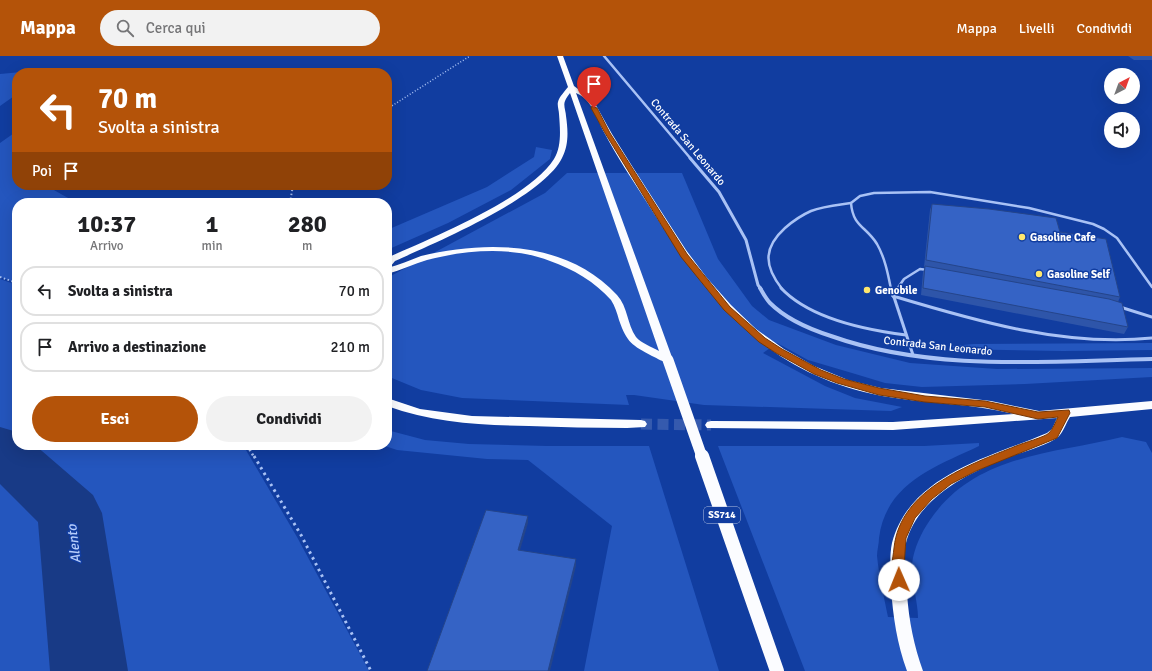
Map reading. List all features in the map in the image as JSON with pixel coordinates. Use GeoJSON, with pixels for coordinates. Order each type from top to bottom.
{"type":"FeatureCollection","features":[{"type":"Feature","properties":{"kind":"highway","name":"SS714"},"geometry":{"type":"LineString","coordinates":[[560,56],[777,671]]}},
{"type":"Feature","properties":{"kind":"highway"},"geometry":{"type":"LineString","coordinates":[[392,259],[501,205],[521,193],[546,173],[558,160],[563,143],[564,128],[561,102],[571,87],[591,100],[608,133],[684,255],[727,308],[762,340],[798,363],[817,372],[866,388],[925,399],[985,404],[1038,415]]}},
{"type":"Feature","properties":{"kind":"highway"},"geometry":{"type":"LineString","coordinates":[[392,269],[430,257],[477,249],[526,251],[548,257],[589,276],[602,287],[615,299],[634,340],[668,360]]}},
{"type":"Feature","properties":{"kind":"highway"},"geometry":{"type":"LineString","coordinates":[[392,404],[401,408],[433,416],[479,421],[641,424]]}},
{"type":"Feature","properties":{"kind":"highway"},"geometry":{"type":"LineString","coordinates":[[711,425],[893,426],[1152,405]]}},
{"type":"Feature","properties":{"kind":"highway"},"geometry":{"type":"LineString","coordinates":[[915,671],[909,655],[900,607],[898,567],[900,538],[910,516],[928,496],[947,481],[999,456],[1053,435],[1066,413]]}},
{"type":"Feature","properties":{"kind":"street","name":"Contrada San Leonardo"},"geometry":{"type":"LineString","coordinates":[[604,56],[719,192],[746,240],[758,285],[770,303],[790,319],[815,331],[844,341],[889,352],[914,355],[979,362],[1152,359]]}},
{"type":"Feature","properties":{"kind":"lane"},"geometry":{"type":"LineString","coordinates":[[906,335],[878,332],[832,318],[808,307],[786,293],[773,278],[768,256],[770,245],[789,224],[804,214],[824,207],[851,203],[860,196],[874,193],[930,192],[1029,208],[1093,224],[1104,229],[1116,238],[1152,287]]}},
{"type":"Feature","properties":{"kind":"lane"},"geometry":{"type":"LineString","coordinates":[[851,203],[851,215],[861,228],[876,242],[884,262],[906,335],[914,355]]}},
{"type":"Feature","properties":{"kind":"lane"},"geometry":{"type":"LineString","coordinates":[[893,296],[904,279],[920,269],[927,270]]}},
{"type":"Feature","properties":{"kind":"lane"},"geometry":{"type":"LineString","coordinates":[[893,296],[973,320],[1057,336],[1132,340],[1152,338]]}},
{"type":"Feature","properties":{"kind":"lane"},"geometry":{"type":"LineString","coordinates":[[1119,306],[1152,317]]}},
{"type":"Feature","properties":{"kind":"path"},"geometry":{"type":"LineString","coordinates":[[392,106],[470,56]]}},
{"type":"Feature","properties":{"kind":"path"},"geometry":{"type":"LineString","coordinates":[[0,277],[12,281]]}},
{"type":"Feature","properties":{"kind":"path"},"geometry":{"type":"LineString","coordinates":[[250,450],[301,535],[371,671]]}},
{"type":"Feature","properties":{"kind":"shaded area"},"geometry":{"type":"Polygon","coordinates":[[[12,73],[12,98],[0,106],[0,74],[12,73]]]}},
{"type":"Feature","properties":{"kind":"shaded area"},"geometry":{"type":"Polygon","coordinates":[[[12,135],[12,190],[54,190],[68,198],[12,198],[12,281],[0,277],[0,143],[12,135]]]}},
{"type":"Feature","properties":{"kind":"shaded area"},"geometry":{"type":"Polygon","coordinates":[[[536,147],[552,150],[550,159],[511,190],[448,223],[392,248],[392,228],[487,187],[534,157],[536,147]]]}},
{"type":"Feature","properties":{"kind":"shaded area"},"geometry":{"type":"Polygon","coordinates":[[[567,173],[682,173],[718,259],[752,306],[769,320],[836,345],[910,363],[997,369],[1152,368],[1152,377],[1025,384],[922,387],[885,383],[808,360],[777,343],[763,353],[825,386],[855,398],[902,407],[891,411],[704,405],[634,395],[626,395],[629,405],[462,398],[421,390],[392,378],[392,275],[545,193],[567,173]]]}},
{"type":"Feature","properties":{"kind":"shaded area"},"geometry":{"type":"Polygon","coordinates":[[[0,279],[12,283],[12,450],[246,450],[297,537],[369,671],[91,671],[72,512],[0,446],[0,279]]]}},
{"type":"Feature","properties":{"kind":"shaded area"},"geometry":{"type":"Polygon","coordinates":[[[1152,343],[1152,350],[1063,351],[954,349],[952,346],[974,344],[1152,343]]]}},
{"type":"Feature","properties":{"kind":"shaded area"},"geometry":{"type":"Polygon","coordinates":[[[392,431],[425,440],[469,444],[649,446],[719,671],[584,671],[612,526],[528,460],[487,459],[392,448],[392,431]]]}},
{"type":"Feature","properties":{"kind":"shaded area"},"geometry":{"type":"Polygon","coordinates":[[[1122,437],[1146,442],[1152,453],[1152,671],[805,671],[718,446],[924,446],[979,443],[979,446],[915,479],[902,490],[891,503],[884,519],[879,538],[877,556],[888,617],[918,618],[912,571],[914,552],[921,535],[930,520],[948,498],[969,482],[992,469],[1017,460],[1043,453],[1122,437]]]}},
{"type":"Feature","properties":{"kind":"shaded area"},"geometry":{"type":"Polygon","coordinates":[[[0,449],[69,513],[88,671],[0,671],[0,449]]]}},
{"type":"Feature","properties":{"kind":"building"},"geometry":{"type":"Polygon","coordinates":[[[932,204],[989,209],[1056,218],[1060,232],[1106,239],[1120,297],[926,260],[932,204]]]}},
{"type":"Feature","properties":{"kind":"building"},"geometry":{"type":"Polygon","coordinates":[[[925,266],[1109,299],[1122,303],[1128,327],[923,288],[925,266]]]}},
{"type":"Feature","properties":{"kind":"building"},"geometry":{"type":"Polygon","coordinates":[[[486,510],[528,516],[518,550],[576,559],[548,671],[427,671],[486,510]]]}},
{"type":"Feature","properties":{"kind":"waterway","name":"Alento"},"geometry":{"type":"LineString","coordinates":[[0,448],[70,513],[89,671]]}},
{"type":"Feature","properties":{"kind":"tunnel"},"geometry":{"type":"LineString","coordinates":[[641,424],[711,425]]}},
{"type":"Feature","properties":{"kind":"place","name":"Gasoline Cafe"},"geometry":{"type":"Point","coordinates":[1022,237]}},
{"type":"Feature","properties":{"kind":"place","name":"Gasoline Self"},"geometry":{"type":"Point","coordinates":[1039,274]}},
{"type":"Feature","properties":{"kind":"place","name":"Genobile"},"geometry":{"type":"Point","coordinates":[867,290]}},
{"type":"Feature","properties":{"kind":"route"},"geometry":{"type":"LineString","coordinates":[[594,108],[684,255],[727,308],[762,340],[779,351],[798,363],[817,372],[879,392],[925,399],[985,404],[1038,415],[1066,413],[1053,435],[972,468],[947,481],[928,496],[910,516],[900,538],[898,567],[899,580]]}}]}
